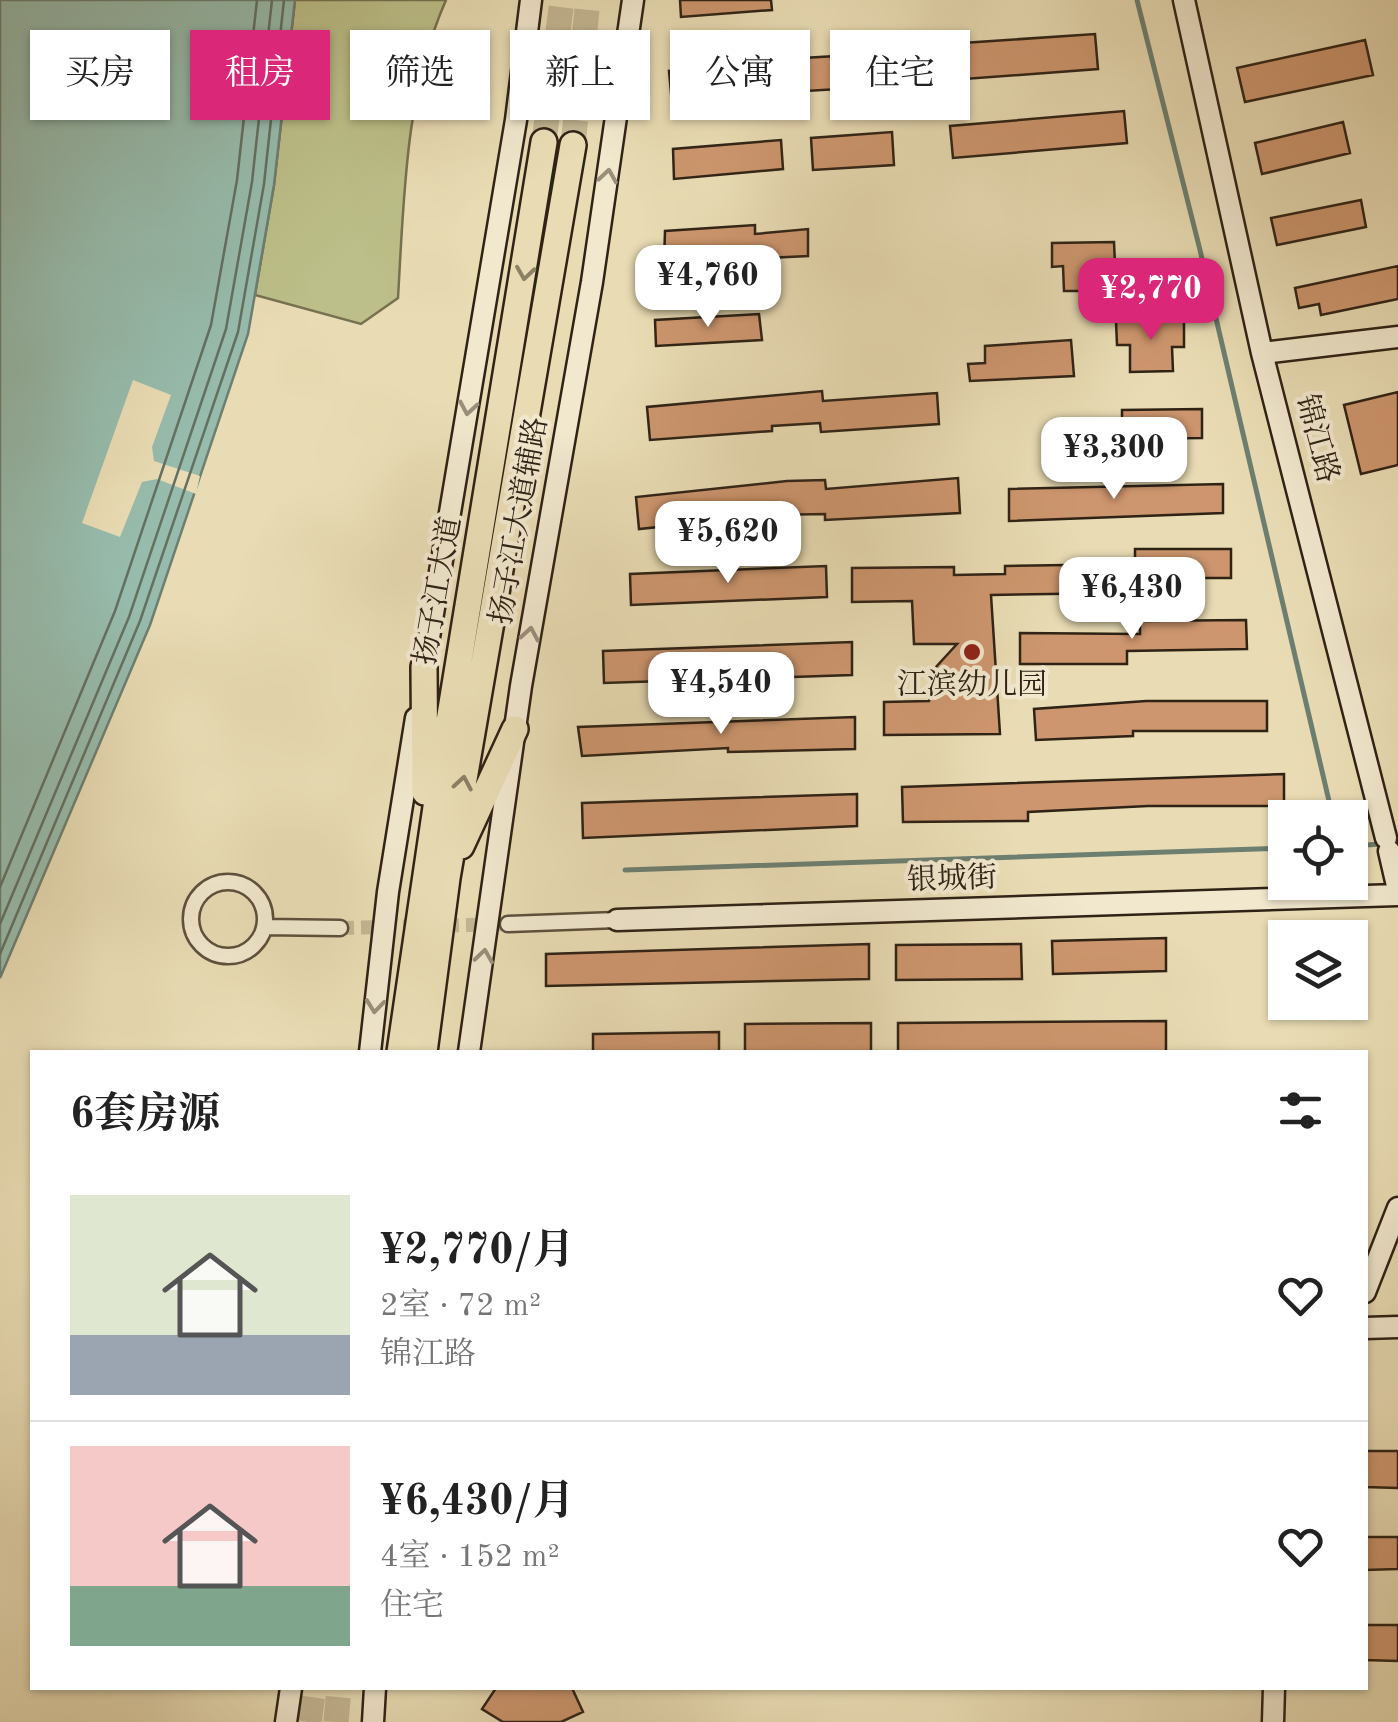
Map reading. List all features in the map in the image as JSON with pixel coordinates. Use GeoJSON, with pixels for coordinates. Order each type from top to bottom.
{"type":"FeatureCollection","features":[{"type":"Feature","properties":{"kind":"highway","name":"扬子江大道"},"geometry":{"type":"LineString","coordinates":[[424,1050],[436,872],[544,142]]}},
{"type":"Feature","properties":{"kind":"highway","name":"扬子江大道"},"geometry":{"type":"LineString","coordinates":[[400,1050],[574,145]]}},
{"type":"Feature","properties":{"kind":"highway"},"geometry":{"type":"LineString","coordinates":[[424,667],[436,872]]}},
{"type":"Feature","properties":{"kind":"highway"},"geometry":{"type":"LineString","coordinates":[[436,872],[516,729]]}},
{"type":"Feature","properties":{"kind":"main road"},"geometry":{"type":"LineString","coordinates":[[370,1050],[388,892],[516,120],[531,0]]}},
{"type":"Feature","properties":{"kind":"main road","name":"扬子江大道辅路"},"geometry":{"type":"LineString","coordinates":[[470,1050],[516,729],[592,282],[633,0]]}},
{"type":"Feature","properties":{"kind":"main road","name":"锦江路"},"geometry":{"type":"LineString","coordinates":[[1184,0],[1262,353],[1398,893]]}},
{"type":"Feature","properties":{"kind":"main road"},"geometry":{"type":"LineString","coordinates":[[1262,353],[1398,338]]}},
{"type":"Feature","properties":{"kind":"main road","name":"银城街"},"geometry":{"type":"LineString","coordinates":[[617,920],[1398,893]]}},
{"type":"Feature","properties":{"kind":"main road"},"geometry":{"type":"LineString","coordinates":[[1368,1284],[1398,1208]]}},
{"type":"Feature","properties":{"kind":"main road"},"geometry":{"type":"LineString","coordinates":[[1368,1328],[1398,1327]]}},
{"type":"Feature","properties":{"kind":"main road"},"geometry":{"type":"LineString","coordinates":[[286,1722],[291,1690]]}},
{"type":"Feature","properties":{"kind":"main road"},"geometry":{"type":"LineString","coordinates":[[373,1722],[375,1690]]}},
{"type":"Feature","properties":{"kind":"main road"},"geometry":{"type":"LineString","coordinates":[[1273,1722],[1274,1690]]}},
{"type":"Feature","properties":{"kind":"street"},"geometry":{"type":"LineString","coordinates":[[232,882],[254,893],[262,903],[264,927],[260,938],[242,953],[218,954],[198,940],[193,930],[194,906],[209,887],[232,882]]}},
{"type":"Feature","properties":{"kind":"street","name":"银城街"},"geometry":{"type":"LineString","coordinates":[[508,924],[617,920]]}},
{"type":"Feature","properties":{"kind":"street"},"geometry":{"type":"LineString","coordinates":[[264,927],[340,928]]}},
{"type":"Feature","properties":{"kind":"green space"},"geometry":{"type":"Polygon","coordinates":[[[295,0],[446,0],[434,30],[350,30],[350,120],[413,120],[398,298],[361,324],[255,295],[281,120],[330,120],[330,30],[292,30],[295,0]]]}},
{"type":"Feature","properties":{"kind":"water"},"geometry":{"type":"Polygon","coordinates":[[[0,0],[295,0],[292,30],[190,30],[190,120],[281,120],[248,334],[150,625],[0,978],[0,0]]]}},
{"type":"Feature","properties":{"kind":"pier"},"geometry":{"type":"Polygon","coordinates":[[[133,380],[171,395],[152,447],[154,461],[200,476],[196,494],[157,479],[142,482],[120,537],[82,523],[133,380]]]}},
{"type":"Feature","properties":{"kind":"building"},"geometry":{"type":"Polygon","coordinates":[[[680,0],[771,0],[772,10],[681,17],[680,0]]]}},
{"type":"Feature","properties":{"kind":"building"},"geometry":{"type":"Polygon","coordinates":[[[1095,34],[1098,69],[970,79],[970,43],[1095,34]]]}},
{"type":"Feature","properties":{"kind":"building"},"geometry":{"type":"Polygon","coordinates":[[[1365,40],[1373,75],[1245,102],[1237,68],[1365,40]]]}},
{"type":"Feature","properties":{"kind":"building"},"geometry":{"type":"Polygon","coordinates":[[[830,56],[830,90],[810,91],[810,58],[830,56]]]}},
{"type":"Feature","properties":{"kind":"building"},"geometry":{"type":"Polygon","coordinates":[[[1124,111],[1127,143],[953,158],[950,126],[1124,111]]]}},
{"type":"Feature","properties":{"kind":"building"},"geometry":{"type":"Polygon","coordinates":[[[1343,122],[1350,153],[1262,174],[1255,143],[1343,122]]]}},
{"type":"Feature","properties":{"kind":"building"},"geometry":{"type":"Polygon","coordinates":[[[892,132],[894,165],[813,170],[811,138],[892,132]]]}},
{"type":"Feature","properties":{"kind":"building"},"geometry":{"type":"Polygon","coordinates":[[[781,140],[783,169],[674,179],[673,149],[781,140]]]}},
{"type":"Feature","properties":{"kind":"building"},"geometry":{"type":"Polygon","coordinates":[[[1361,200],[1366,227],[1277,245],[1271,218],[1361,200]]]}},
{"type":"Feature","properties":{"kind":"building"},"geometry":{"type":"Polygon","coordinates":[[[755,225],[755,234],[808,229],[808,256],[664,263],[665,231],[755,225]]]}},
{"type":"Feature","properties":{"kind":"building"},"geometry":{"type":"Polygon","coordinates":[[[1114,242],[1115,264],[1103,264],[1103,291],[1064,291],[1063,266],[1052,267],[1052,243],[1114,242]]]}},
{"type":"Feature","properties":{"kind":"building"},"geometry":{"type":"Polygon","coordinates":[[[1398,266],[1398,299],[1321,315],[1319,304],[1299,308],[1295,288],[1398,266]]]}},
{"type":"Feature","properties":{"kind":"building"},"geometry":{"type":"Polygon","coordinates":[[[759,314],[762,340],[656,346],[655,320],[759,314]]]}},
{"type":"Feature","properties":{"kind":"building"},"geometry":{"type":"Polygon","coordinates":[[[1184,320],[1184,347],[1172,347],[1173,371],[1130,372],[1130,345],[1117,345],[1116,321],[1184,320]]]}},
{"type":"Feature","properties":{"kind":"building"},"geometry":{"type":"Polygon","coordinates":[[[1071,340],[1074,376],[970,381],[968,364],[985,363],[985,346],[1071,340]]]}},
{"type":"Feature","properties":{"kind":"building"},"geometry":{"type":"Polygon","coordinates":[[[822,391],[823,401],[937,393],[939,424],[821,432],[820,423],[772,426],[772,431],[650,440],[647,407],[822,391]]]}},
{"type":"Feature","properties":{"kind":"building"},"geometry":{"type":"Polygon","coordinates":[[[1398,392],[1398,465],[1361,474],[1344,405],[1398,392]]]}},
{"type":"Feature","properties":{"kind":"building"},"geometry":{"type":"Polygon","coordinates":[[[1202,409],[1202,438],[1122,439],[1122,410],[1202,409]]]}},
{"type":"Feature","properties":{"kind":"building"},"geometry":{"type":"Polygon","coordinates":[[[958,478],[960,513],[825,520],[825,514],[770,515],[639,529],[636,497],[787,481],[825,480],[826,489],[958,478]]]}},
{"type":"Feature","properties":{"kind":"building"},"geometry":{"type":"Polygon","coordinates":[[[1223,484],[1223,513],[1009,521],[1009,489],[1223,484]]]}},
{"type":"Feature","properties":{"kind":"building"},"geometry":{"type":"Polygon","coordinates":[[[1135,549],[1231,549],[1231,578],[1116,578],[1116,593],[991,595],[1000,734],[884,735],[884,702],[929,701],[935,668],[957,644],[914,644],[912,601],[852,602],[852,568],[954,567],[954,575],[1005,574],[1005,566],[1135,564],[1135,549]]]}},
{"type":"Feature","properties":{"kind":"building"},"geometry":{"type":"Polygon","coordinates":[[[826,566],[827,597],[631,605],[630,574],[826,566]]]}},
{"type":"Feature","properties":{"kind":"building"},"geometry":{"type":"Polygon","coordinates":[[[1246,620],[1247,649],[1127,651],[1127,664],[1020,664],[1020,633],[1140,634],[1140,621],[1246,620]]]}},
{"type":"Feature","properties":{"kind":"building"},"geometry":{"type":"Polygon","coordinates":[[[852,642],[852,675],[604,683],[603,651],[852,642]]]}},
{"type":"Feature","properties":{"kind":"building"},"geometry":{"type":"Polygon","coordinates":[[[1146,701],[1267,701],[1267,731],[1133,731],[1133,736],[1036,740],[1034,709],[1146,701]]]}},
{"type":"Feature","properties":{"kind":"building"},"geometry":{"type":"Polygon","coordinates":[[[855,717],[855,749],[728,752],[728,748],[582,756],[578,727],[855,717]]]}},
{"type":"Feature","properties":{"kind":"building"},"geometry":{"type":"Polygon","coordinates":[[[1284,774],[1284,800],[1268,800],[1268,806],[1028,812],[1028,821],[903,822],[902,787],[1284,774]]]}},
{"type":"Feature","properties":{"kind":"building"},"geometry":{"type":"Polygon","coordinates":[[[857,794],[857,826],[583,838],[582,803],[857,794]]]}},
{"type":"Feature","properties":{"kind":"building"},"geometry":{"type":"Polygon","coordinates":[[[1166,938],[1166,971],[1053,974],[1052,941],[1166,938]]]}},
{"type":"Feature","properties":{"kind":"building"},"geometry":{"type":"Polygon","coordinates":[[[869,944],[869,979],[546,986],[546,954],[869,944]]]}},
{"type":"Feature","properties":{"kind":"building"},"geometry":{"type":"Polygon","coordinates":[[[1021,944],[1022,979],[896,980],[896,945],[1021,944]]]}},
{"type":"Feature","properties":{"kind":"building"},"geometry":{"type":"Polygon","coordinates":[[[1166,1021],[1166,1050],[898,1050],[898,1023],[1166,1021]]]}},
{"type":"Feature","properties":{"kind":"building"},"geometry":{"type":"Polygon","coordinates":[[[871,1023],[871,1050],[745,1050],[745,1024],[871,1023]]]}},
{"type":"Feature","properties":{"kind":"building"},"geometry":{"type":"Polygon","coordinates":[[[719,1032],[719,1050],[593,1050],[593,1034],[719,1032]]]}},
{"type":"Feature","properties":{"kind":"building"},"geometry":{"type":"Polygon","coordinates":[[[1368,1451],[1398,1451],[1398,1488],[1368,1487],[1368,1451]]]}},
{"type":"Feature","properties":{"kind":"building"},"geometry":{"type":"Polygon","coordinates":[[[1368,1537],[1398,1537],[1398,1569],[1368,1570],[1368,1537]]]}},
{"type":"Feature","properties":{"kind":"building"},"geometry":{"type":"Polygon","coordinates":[[[1368,1625],[1398,1625],[1398,1661],[1368,1660],[1368,1625]]]}},
{"type":"Feature","properties":{"kind":"building"},"geometry":{"type":"Polygon","coordinates":[[[495,1690],[573,1690],[583,1712],[561,1722],[503,1722],[482,1709],[495,1690]]]}},
{"type":"Feature","properties":{"kind":"waterway"},"geometry":{"type":"LineString","coordinates":[[1137,0],[1329,800]]}},
{"type":"Feature","properties":{"kind":"waterway"},"geometry":{"type":"LineString","coordinates":[[1368,845],[1382,844]]}},
{"type":"Feature","properties":{"kind":"waterway"},"geometry":{"type":"LineString","coordinates":[[625,870],[1268,849]]}},
{"type":"Feature","properties":{"kind":"tunnel"},"geometry":{"type":"LineString","coordinates":[[544,142],[562,0]]}},
{"type":"Feature","properties":{"kind":"tunnel"},"geometry":{"type":"LineString","coordinates":[[573,145],[588,0]]}},
{"type":"Feature","properties":{"kind":"tunnel"},"geometry":{"type":"LineString","coordinates":[[340,928],[508,924]]}},
{"type":"Feature","properties":{"kind":"tunnel"},"geometry":{"type":"LineString","coordinates":[[309,1722],[314,1690]]}},
{"type":"Feature","properties":{"kind":"tunnel"},"geometry":{"type":"LineString","coordinates":[[336,1722],[339,1690]]}},
{"type":"Feature","properties":{"kind":"place","name":"江滨幼儿园"},"geometry":{"type":"Point","coordinates":[972,652]}}]}
